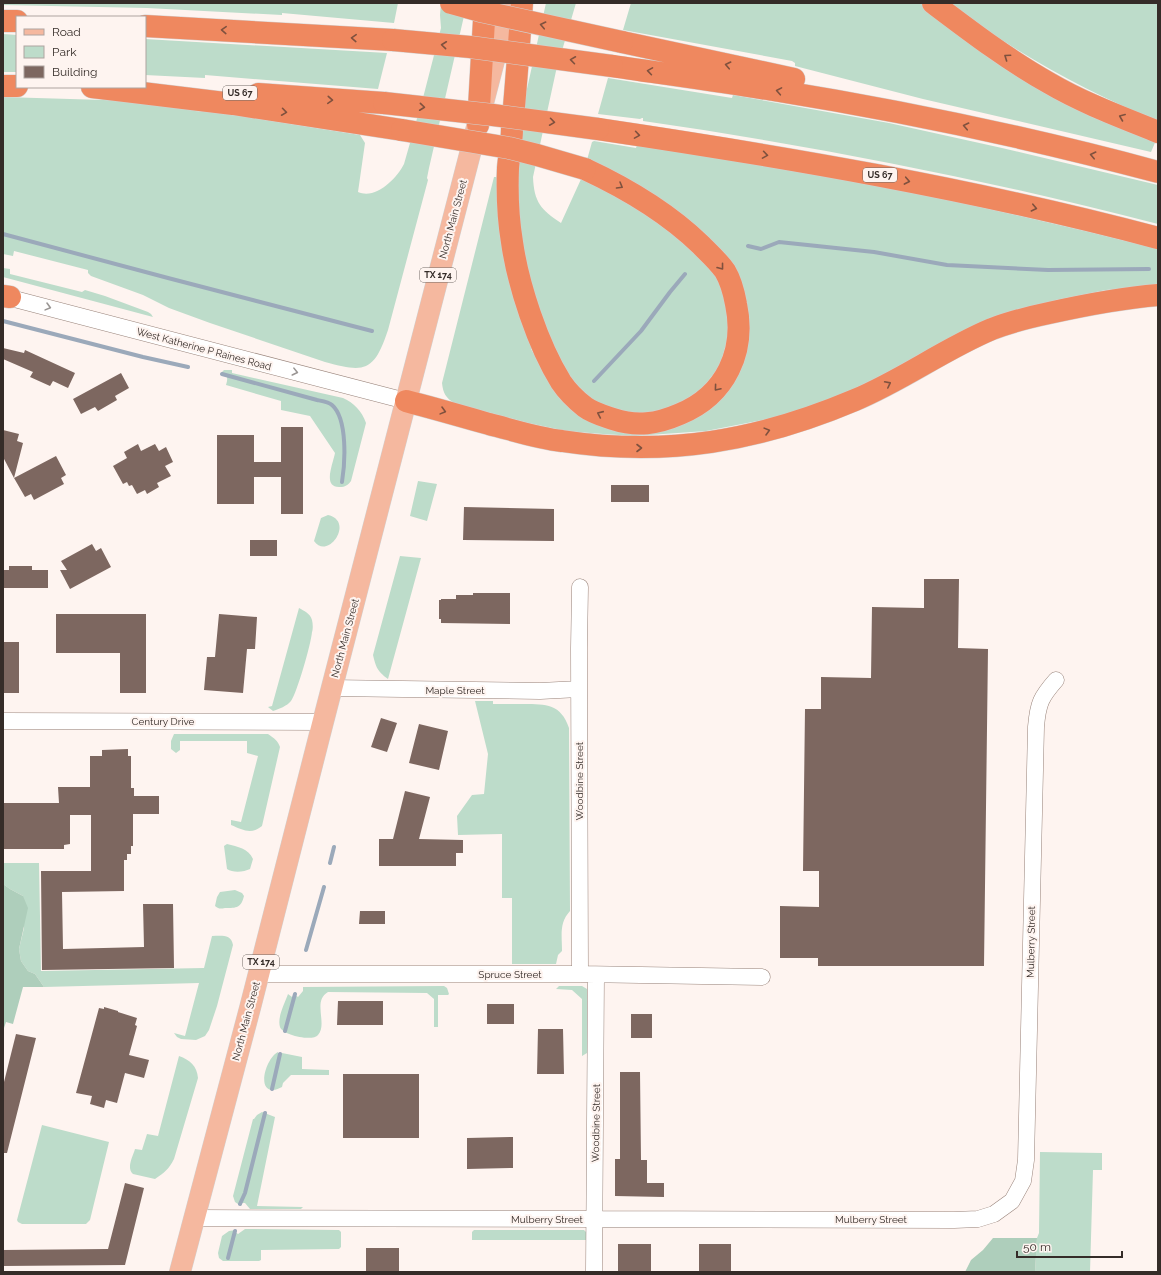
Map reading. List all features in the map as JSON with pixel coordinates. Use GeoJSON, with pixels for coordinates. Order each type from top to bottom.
{"type":"FeatureCollection","features":[{"type":"Feature","properties":{"kind":"highway"},"geometry":{"type":"LineString","coordinates":[[451,3],[480,11],[807,82],[865,97],[928,118]]}},
{"type":"Feature","properties":{"kind":"highway"},"geometry":{"type":"LineString","coordinates":[[478,124],[485,3]]}},
{"type":"Feature","properties":{"kind":"highway"},"geometry":{"type":"LineString","coordinates":[[102,88],[233,104],[509,148],[510,148],[537,155],[585,169],[644,200],[671,219],[714,257],[725,272],[734,291],[738,311],[740,331],[737,350],[730,368],[720,384],[708,398],[692,409],[672,418],[649,424],[625,423],[605,417],[587,408],[572,396],[562,383],[536,329],[520,278],[512,244],[507,195],[508,168],[510,148],[512,135],[522,3]]}},
{"type":"Feature","properties":{"kind":"highway"},"geometry":{"type":"LineString","coordinates":[[933,3],[1014,62],[1050,84],[1119,117],[1158,132]]}},
{"type":"Feature","properties":{"kind":"highway"},"geometry":{"type":"LineString","coordinates":[[3,21],[16,21]]}},
{"type":"Feature","properties":{"kind":"highway"},"geometry":{"type":"LineString","coordinates":[[146,26],[393,40],[463,46],[772,89],[928,118],[1012,136],[1158,172]]}},
{"type":"Feature","properties":{"kind":"highway"},"geometry":{"type":"LineString","coordinates":[[3,86],[16,86]]}},
{"type":"Feature","properties":{"kind":"highway","name":"US 67"},"geometry":{"type":"LineString","coordinates":[[133,88],[172,89],[384,103],[493,114],[598,129],[774,156],[890,177],[1022,205],[1158,238]]}},
{"type":"Feature","properties":{"kind":"highway"},"geometry":{"type":"LineString","coordinates":[[406,401],[529,435],[562,441],[635,448],[672,447],[706,443],[745,437],[821,414],[893,382],[930,360],[993,329],[1026,318],[1138,296],[1158,295]]}},
{"type":"Feature","properties":{"kind":"main road","name":"North Main Street"},"geometry":{"type":"LineString","coordinates":[[180,1272],[509,3]]}},
{"type":"Feature","properties":{"kind":"street","name":"West Katherine P Raines Road"},"geometry":{"type":"LineString","coordinates":[[5,296],[406,401]]}},
{"type":"Feature","properties":{"kind":"street","name":"Woodbine Street"},"geometry":{"type":"LineString","coordinates":[[580,587],[580,974]]}},
{"type":"Feature","properties":{"kind":"street","name":"Mulberry Street"},"geometry":{"type":"LineString","coordinates":[[195,1218],[978,1219],[994,1214],[1012,1201],[1023,1181],[1026,1160],[1028,1136],[1037,711],[1045,692],[1056,680]]}},
{"type":"Feature","properties":{"kind":"street","name":"Maple Street"},"geometry":{"type":"LineString","coordinates":[[331,688],[533,691],[579,689]]}},
{"type":"Feature","properties":{"kind":"street","name":"Century Drive"},"geometry":{"type":"LineString","coordinates":[[3,721],[323,722]]}},
{"type":"Feature","properties":{"kind":"street","name":"Spruce Street"},"geometry":{"type":"LineString","coordinates":[[258,974],[580,974],[762,977]]}},
{"type":"Feature","properties":{"kind":"street","name":"Woodbine Street"},"geometry":{"type":"LineString","coordinates":[[594,1272],[596,975]]}},
{"type":"Feature","properties":{"kind":"green space"},"geometry":{"type":"Polygon","coordinates":[[[3,3],[398,3],[394,23],[282,13],[282,15],[147,8],[3,5],[3,3]]]}},
{"type":"Feature","properties":{"kind":"green space"},"geometry":{"type":"Polygon","coordinates":[[[441,3],[467,3],[429,168],[428,180],[388,330],[378,354],[366,366],[350,368],[339,366],[210,323],[169,308],[143,295],[91,276],[88,273],[88,270],[14,251],[13,256],[3,254],[3,97],[137,101],[195,107],[195,111],[221,113],[360,135],[365,143],[358,192],[365,194],[372,193],[379,190],[391,181],[401,170],[404,164],[441,28],[441,3]]]}},
{"type":"Feature","properties":{"kind":"green space"},"geometry":{"type":"Polygon","coordinates":[[[546,3],[576,3],[556,71],[533,177],[537,199],[548,214],[561,223],[582,177],[644,208],[715,267],[732,322],[720,366],[701,390],[689,399],[657,412],[629,412],[600,404],[586,395],[564,372],[522,270],[514,161],[517,134],[546,3]]]}},
{"type":"Feature","properties":{"kind":"green space"},"geometry":{"type":"Polygon","coordinates":[[[631,3],[925,3],[1157,138],[1151,152],[923,99],[795,66],[795,63],[792,61],[623,30],[631,3]]]}},
{"type":"Feature","properties":{"kind":"green space"},"geometry":{"type":"Polygon","coordinates":[[[948,3],[1158,3],[1158,121],[1103,97],[1049,69],[1023,54],[948,3]]]}},
{"type":"Feature","properties":{"kind":"green space"},"geometry":{"type":"Polygon","coordinates":[[[3,34],[16,35],[16,72],[3,72],[3,34]]]}},
{"type":"Feature","properties":{"kind":"green space"},"geometry":{"type":"Polygon","coordinates":[[[146,39],[387,53],[378,89],[205,75],[205,78],[146,75],[146,39]]]}},
{"type":"Feature","properties":{"kind":"green space"},"geometry":{"type":"Polygon","coordinates":[[[608,78],[732,98],[733,95],[889,123],[1158,185],[1158,224],[1031,193],[902,165],[773,141],[643,121],[643,118],[640,119],[598,114],[608,78]]]}},
{"type":"Feature","properties":{"kind":"green space"},"geometry":{"type":"Polygon","coordinates":[[[594,141],[636,148],[637,145],[780,167],[846,179],[936,197],[1158,249],[1158,285],[1106,290],[1056,300],[846,393],[788,415],[706,431],[635,436],[566,431],[528,423],[454,403],[445,395],[442,383],[494,177],[498,179],[534,347],[531,349],[538,361],[606,424],[713,401],[742,285],[587,160],[592,142],[594,141]]]}},
{"type":"Feature","properties":{"kind":"green space"},"geometry":{"type":"Polygon","coordinates":[[[3,268],[10,269],[10,274],[82,292],[85,290],[105,296],[148,312],[153,317],[3,277],[3,268]]]}},
{"type":"Feature","properties":{"kind":"green space"},"geometry":{"type":"Polygon","coordinates":[[[224,370],[232,370],[232,373],[343,398],[351,402],[360,411],[366,423],[351,481],[346,486],[342,487],[331,484],[330,474],[335,453],[310,416],[281,410],[281,401],[226,385],[227,377],[222,372],[224,370]]]}},
{"type":"Feature","properties":{"kind":"green space"},"geometry":{"type":"Polygon","coordinates":[[[418,481],[437,484],[427,521],[410,516],[418,481]]]}},
{"type":"Feature","properties":{"kind":"green space"},"geometry":{"type":"Polygon","coordinates":[[[328,515],[336,519],[339,524],[339,531],[332,543],[326,546],[320,546],[314,541],[321,518],[328,515]]]}},
{"type":"Feature","properties":{"kind":"green space"},"geometry":{"type":"Polygon","coordinates":[[[400,556],[421,558],[388,679],[381,674],[375,663],[373,655],[400,556]]]}},
{"type":"Feature","properties":{"kind":"green space"},"geometry":{"type":"Polygon","coordinates":[[[299,608],[305,611],[312,620],[313,629],[309,647],[294,696],[285,706],[273,711],[268,707],[272,706],[299,608]]]}},
{"type":"Feature","properties":{"kind":"green space"},"geometry":{"type":"Polygon","coordinates":[[[475,701],[493,701],[493,704],[546,705],[562,714],[569,728],[570,911],[564,920],[562,951],[558,955],[556,964],[512,964],[512,898],[502,898],[502,834],[458,835],[457,816],[472,795],[484,794],[488,754],[475,701]]]}},
{"type":"Feature","properties":{"kind":"green space"},"geometry":{"type":"Polygon","coordinates":[[[174,734],[268,734],[276,740],[280,747],[262,826],[258,829],[247,831],[231,825],[231,820],[241,822],[258,756],[247,753],[247,741],[180,741],[180,750],[176,753],[171,749],[171,741],[174,734]]]}},
{"type":"Feature","properties":{"kind":"green space"},"geometry":{"type":"Polygon","coordinates":[[[227,844],[242,848],[251,855],[253,859],[250,869],[238,872],[227,869],[224,846],[227,844]]]}},
{"type":"Feature","properties":{"kind":"green space"},"geometry":{"type":"Polygon","coordinates":[[[3,863],[39,863],[41,971],[204,968],[212,936],[228,937],[232,941],[233,945],[217,1006],[209,1030],[205,1036],[196,1040],[181,1039],[174,1033],[185,1036],[199,983],[44,987],[35,974],[28,971],[21,961],[19,949],[24,928],[23,896],[3,884],[3,863]]]}},
{"type":"Feature","properties":{"kind":"green space"},"geometry":{"type":"Polygon","coordinates":[[[3,884],[23,896],[28,908],[19,949],[21,961],[28,971],[35,974],[44,987],[23,987],[13,1024],[6,1022],[3,1031],[3,884]]]}},
{"type":"Feature","properties":{"kind":"green space"},"geometry":{"type":"Polygon","coordinates":[[[235,890],[242,893],[244,896],[240,905],[221,909],[215,906],[220,892],[235,890]]]}},
{"type":"Feature","properties":{"kind":"green space"},"geometry":{"type":"Polygon","coordinates":[[[444,986],[447,988],[449,994],[438,995],[438,1027],[434,1027],[434,999],[427,993],[328,992],[323,996],[321,1001],[320,1007],[322,1025],[321,1030],[315,1037],[304,1038],[286,1033],[282,1030],[279,1023],[280,1015],[288,994],[292,997],[295,995],[298,997],[303,991],[303,987],[444,986]]]}},
{"type":"Feature","properties":{"kind":"green space"},"geometry":{"type":"Polygon","coordinates":[[[559,986],[582,986],[587,989],[587,1053],[582,1056],[582,999],[572,990],[556,989],[559,986]]]}},
{"type":"Feature","properties":{"kind":"green space"},"geometry":{"type":"Polygon","coordinates":[[[278,1052],[278,1057],[280,1057],[282,1053],[302,1057],[302,1069],[329,1070],[329,1075],[291,1075],[283,1083],[282,1087],[274,1090],[268,1089],[265,1085],[265,1073],[270,1060],[278,1052]]]}},
{"type":"Feature","properties":{"kind":"green space"},"geometry":{"type":"Polygon","coordinates":[[[179,1056],[192,1064],[196,1070],[198,1078],[174,1159],[170,1166],[155,1179],[133,1174],[130,1169],[130,1165],[135,1149],[142,1150],[147,1134],[158,1136],[179,1056]]]}},
{"type":"Feature","properties":{"kind":"green space"},"geometry":{"type":"Polygon","coordinates":[[[262,1112],[275,1117],[257,1206],[303,1207],[301,1209],[250,1209],[245,1203],[240,1203],[240,1205],[242,1204],[241,1206],[235,1202],[233,1196],[253,1119],[262,1112]]]}},
{"type":"Feature","properties":{"kind":"green space"},"geometry":{"type":"Polygon","coordinates":[[[42,1125],[109,1142],[90,1220],[86,1224],[22,1224],[17,1220],[42,1125]]]}},
{"type":"Feature","properties":{"kind":"green space"},"geometry":{"type":"Polygon","coordinates":[[[1040,1152],[1102,1153],[1102,1170],[1093,1170],[1090,1272],[1035,1272],[1037,1238],[1039,1233],[1040,1152]]]}},
{"type":"Feature","properties":{"kind":"green space"},"geometry":{"type":"Polygon","coordinates":[[[245,1229],[339,1230],[341,1232],[341,1247],[339,1249],[261,1250],[261,1260],[259,1261],[223,1261],[219,1258],[218,1253],[222,1236],[229,1231],[236,1230],[235,1232],[238,1234],[245,1229]]]}},
{"type":"Feature","properties":{"kind":"green space"},"geometry":{"type":"Polygon","coordinates":[[[474,1230],[584,1230],[586,1232],[586,1240],[472,1240],[472,1232],[474,1230]]]}},
{"type":"Feature","properties":{"kind":"green space"},"geometry":{"type":"Polygon","coordinates":[[[993,1238],[1037,1238],[1035,1272],[965,1272],[971,1260],[983,1250],[993,1238]]]}},
{"type":"Feature","properties":{"kind":"building"},"geometry":{"type":"Polygon","coordinates":[[[3,348],[24,353],[25,350],[75,373],[68,388],[53,381],[50,386],[30,377],[33,372],[3,359],[3,348]]]}},
{"type":"Feature","properties":{"kind":"building"},"geometry":{"type":"Polygon","coordinates":[[[121,373],[129,388],[115,396],[117,400],[98,411],[95,407],[81,414],[73,399],[121,373]]]}},
{"type":"Feature","properties":{"kind":"building"},"geometry":{"type":"Polygon","coordinates":[[[281,427],[303,427],[303,514],[281,514],[281,477],[254,477],[254,504],[217,504],[217,435],[254,435],[254,462],[281,462],[281,427]]]}},
{"type":"Feature","properties":{"kind":"building"},"geometry":{"type":"Polygon","coordinates":[[[3,430],[19,434],[17,441],[23,443],[14,478],[3,457],[3,430]]]}},
{"type":"Feature","properties":{"kind":"building"},"geometry":{"type":"Polygon","coordinates":[[[138,444],[141,451],[155,444],[159,451],[166,447],[173,462],[165,466],[171,476],[157,483],[159,487],[147,494],[145,490],[137,494],[132,485],[129,486],[127,482],[123,484],[113,466],[127,458],[124,452],[138,444]]]}},
{"type":"Feature","properties":{"kind":"building"},"geometry":{"type":"Polygon","coordinates":[[[56,456],[66,475],[61,478],[64,484],[34,500],[31,494],[25,497],[14,478],[56,456]]]}},
{"type":"Feature","properties":{"kind":"building"},"geometry":{"type":"Polygon","coordinates":[[[611,485],[649,485],[649,502],[611,502],[611,485]]]}},
{"type":"Feature","properties":{"kind":"building"},"geometry":{"type":"Polygon","coordinates":[[[464,507],[554,509],[554,541],[463,540],[464,507]]]}},
{"type":"Feature","properties":{"kind":"building"},"geometry":{"type":"Polygon","coordinates":[[[250,540],[277,540],[277,556],[250,556],[250,540]]]}},
{"type":"Feature","properties":{"kind":"building"},"geometry":{"type":"Polygon","coordinates":[[[92,544],[96,551],[101,548],[111,567],[70,589],[60,570],[67,570],[61,561],[92,544]]]}},
{"type":"Feature","properties":{"kind":"building"},"geometry":{"type":"Polygon","coordinates":[[[9,566],[32,566],[32,570],[48,570],[48,588],[3,588],[3,570],[9,570],[9,566]]]}},
{"type":"Feature","properties":{"kind":"building"},"geometry":{"type":"Polygon","coordinates":[[[924,579],[959,579],[958,648],[988,649],[984,966],[818,966],[818,958],[780,958],[780,906],[819,907],[819,871],[803,871],[805,709],[821,709],[821,677],[871,678],[872,607],[924,608],[924,579]]]}},
{"type":"Feature","properties":{"kind":"building"},"geometry":{"type":"Polygon","coordinates":[[[473,593],[510,593],[510,624],[441,623],[441,619],[439,619],[439,600],[456,599],[456,595],[473,595],[473,593]]]}},
{"type":"Feature","properties":{"kind":"building"},"geometry":{"type":"Polygon","coordinates":[[[56,614],[146,614],[146,693],[120,693],[120,653],[56,653],[56,614]]]}},
{"type":"Feature","properties":{"kind":"building"},"geometry":{"type":"Polygon","coordinates":[[[219,614],[257,617],[255,649],[247,649],[243,693],[204,690],[207,657],[215,657],[219,614]]]}},
{"type":"Feature","properties":{"kind":"building"},"geometry":{"type":"Polygon","coordinates":[[[3,642],[19,642],[19,693],[3,693],[3,642]]]}},
{"type":"Feature","properties":{"kind":"building"},"geometry":{"type":"Polygon","coordinates":[[[381,718],[397,723],[387,752],[371,747],[381,718]]]}},
{"type":"Feature","properties":{"kind":"building"},"geometry":{"type":"Polygon","coordinates":[[[419,724],[448,731],[439,770],[409,763],[419,724]]]}},
{"type":"Feature","properties":{"kind":"building"},"geometry":{"type":"Polygon","coordinates":[[[128,749],[128,756],[131,756],[131,788],[134,788],[134,796],[159,796],[159,814],[133,814],[133,846],[131,846],[131,854],[127,854],[127,860],[124,860],[124,891],[62,892],[63,949],[144,947],[143,904],[173,904],[174,968],[42,970],[41,871],[91,871],[91,815],[70,815],[70,844],[64,845],[64,849],[3,849],[3,803],[59,803],[58,787],[90,787],[90,756],[102,756],[102,750],[128,749]]]}},
{"type":"Feature","properties":{"kind":"building"},"geometry":{"type":"Polygon","coordinates":[[[405,791],[430,797],[419,839],[463,840],[463,853],[456,853],[456,866],[379,866],[379,839],[393,839],[405,791]]]}},
{"type":"Feature","properties":{"kind":"building"},"geometry":{"type":"Polygon","coordinates":[[[360,911],[385,911],[385,924],[359,924],[360,911]]]}},
{"type":"Feature","properties":{"kind":"building"},"geometry":{"type":"Polygon","coordinates":[[[338,1001],[383,1001],[383,1025],[337,1025],[338,1001]]]}},
{"type":"Feature","properties":{"kind":"building"},"geometry":{"type":"Polygon","coordinates":[[[487,1004],[514,1004],[514,1024],[487,1024],[487,1004]]]}},
{"type":"Feature","properties":{"kind":"building"},"geometry":{"type":"Polygon","coordinates":[[[104,1007],[137,1018],[135,1025],[137,1026],[129,1055],[149,1060],[144,1078],[125,1073],[117,1103],[106,1100],[104,1108],[90,1104],[92,1096],[76,1093],[99,1008],[104,1009],[104,1007]]]}},
{"type":"Feature","properties":{"kind":"building"},"geometry":{"type":"Polygon","coordinates":[[[631,1014],[652,1014],[652,1038],[631,1038],[631,1014]]]}},
{"type":"Feature","properties":{"kind":"building"},"geometry":{"type":"Polygon","coordinates":[[[538,1029],[563,1029],[564,1074],[537,1074],[538,1029]]]}},
{"type":"Feature","properties":{"kind":"building"},"geometry":{"type":"Polygon","coordinates":[[[16,1034],[36,1038],[7,1153],[3,1153],[3,1086],[16,1034]]]}},
{"type":"Feature","properties":{"kind":"building"},"geometry":{"type":"Polygon","coordinates":[[[620,1072],[640,1072],[641,1160],[647,1160],[647,1183],[664,1183],[664,1197],[615,1196],[615,1159],[620,1159],[620,1072]]]}},
{"type":"Feature","properties":{"kind":"building"},"geometry":{"type":"Polygon","coordinates":[[[343,1074],[419,1074],[419,1138],[343,1138],[343,1074]]]}},
{"type":"Feature","properties":{"kind":"building"},"geometry":{"type":"Polygon","coordinates":[[[513,1137],[513,1168],[467,1169],[467,1138],[513,1137]]]}},
{"type":"Feature","properties":{"kind":"building"},"geometry":{"type":"Polygon","coordinates":[[[125,1183],[144,1188],[125,1265],[3,1266],[3,1250],[108,1249],[125,1183]]]}},
{"type":"Feature","properties":{"kind":"building"},"geometry":{"type":"Polygon","coordinates":[[[618,1244],[651,1244],[651,1272],[618,1272],[618,1244]]]}},
{"type":"Feature","properties":{"kind":"building"},"geometry":{"type":"Polygon","coordinates":[[[699,1244],[731,1244],[731,1272],[699,1272],[699,1244]]]}},
{"type":"Feature","properties":{"kind":"building"},"geometry":{"type":"Polygon","coordinates":[[[366,1248],[399,1248],[399,1272],[366,1272],[366,1248]]]}},
{"type":"Feature","properties":{"kind":"waterway"},"geometry":{"type":"LineString","coordinates":[[3,234],[372,331]]}},
{"type":"Feature","properties":{"kind":"waterway"},"geometry":{"type":"LineString","coordinates":[[748,246],[761,249],[779,242],[874,252],[947,265],[1048,270],[1149,269]]}},
{"type":"Feature","properties":{"kind":"waterway"},"geometry":{"type":"LineString","coordinates":[[594,381],[641,331],[685,274]]}},
{"type":"Feature","properties":{"kind":"waterway"},"geometry":{"type":"LineString","coordinates":[[3,321],[188,367]]}},
{"type":"Feature","properties":{"kind":"waterway"},"geometry":{"type":"LineString","coordinates":[[222,374],[332,405],[341,420],[343,431],[344,464],[342,482]]}},
{"type":"Feature","properties":{"kind":"waterway"},"geometry":{"type":"LineString","coordinates":[[330,863],[334,847]]}},
{"type":"Feature","properties":{"kind":"waterway"},"geometry":{"type":"LineString","coordinates":[[306,950],[324,887]]}},
{"type":"Feature","properties":{"kind":"waterway"},"geometry":{"type":"LineString","coordinates":[[285,1031],[295,994]]}},
{"type":"Feature","properties":{"kind":"waterway"},"geometry":{"type":"LineString","coordinates":[[272,1089],[280,1054]]}},
{"type":"Feature","properties":{"kind":"waterway"},"geometry":{"type":"LineString","coordinates":[[240,1204],[245,1193],[265,1113]]}},
{"type":"Feature","properties":{"kind":"waterway"},"geometry":{"type":"LineString","coordinates":[[228,1258],[235,1231]]}}]}
